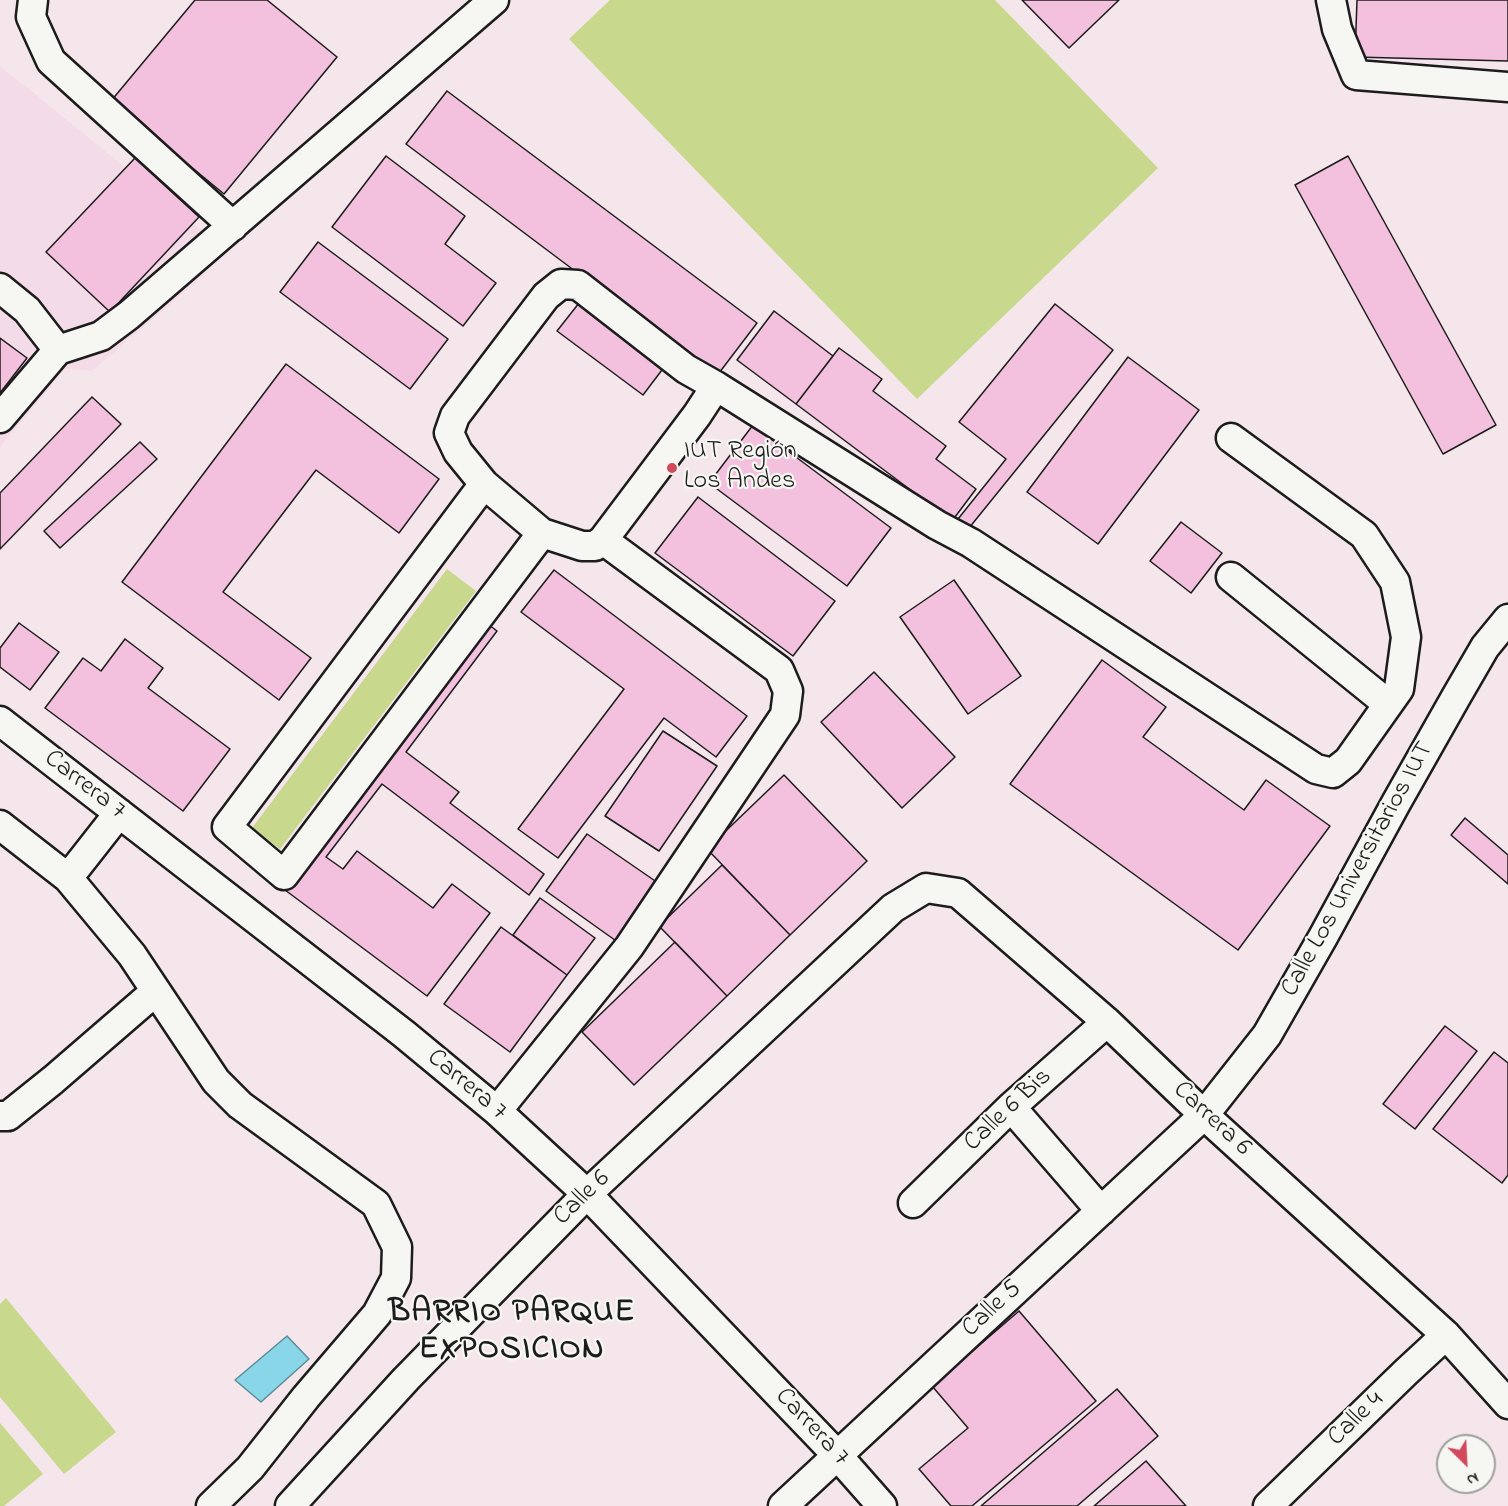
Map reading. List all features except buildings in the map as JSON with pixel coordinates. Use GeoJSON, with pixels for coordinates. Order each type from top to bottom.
{"type":"FeatureCollection","features":[{"type":"Feature","properties":{"kind":"street"},"geometry":{"type":"LineString","coordinates":[[33,0],[31,17],[51,61],[233,226]]}},
{"type":"Feature","properties":{"kind":"street"},"geometry":{"type":"LineString","coordinates":[[0,418],[58,350],[102,336],[129,315],[494,0]]}},
{"type":"Feature","properties":{"kind":"street"},"geometry":{"type":"LineString","coordinates":[[1331,0],[1337,29],[1356,75],[1508,87]]}},
{"type":"Feature","properties":{"kind":"street"},"geometry":{"type":"LineString","coordinates":[[716,386],[697,415],[603,540],[595,546],[582,546],[542,533],[484,484],[458,452],[449,433],[455,416],[546,296],[561,284],[578,285],[686,369],[716,386],[938,525],[970,543],[1316,769],[1333,773],[1348,761],[1399,689],[1406,637],[1395,582],[1364,535],[1231,438]]}},
{"type":"Feature","properties":{"kind":"street"},"geometry":{"type":"LineString","coordinates":[[0,288],[27,310],[58,350]]}},
{"type":"Feature","properties":{"kind":"street"},"geometry":{"type":"LineString","coordinates":[[484,484],[227,827],[284,875],[542,533]]}},
{"type":"Feature","properties":{"kind":"street"},"geometry":{"type":"LineString","coordinates":[[498,1111],[629,947],[785,715],[788,692],[779,670],[603,540]]}},
{"type":"Feature","properties":{"kind":"street"},"geometry":{"type":"LineString","coordinates":[[1230,577],[1388,704]]}},
{"type":"Feature","properties":{"kind":"street","name":"Calle Los Universitarios IUT"},"geometry":{"type":"LineString","coordinates":[[1204,1115],[1267,1035],[1485,647],[1508,620]]}},
{"type":"Feature","properties":{"kind":"street","name":"Carrera 7"},"geometry":{"type":"LineString","coordinates":[[0,721],[404,1034],[498,1111],[587,1194],[837,1455],[882,1506]]}},
{"type":"Feature","properties":{"kind":"street"},"geometry":{"type":"LineString","coordinates":[[68,878],[119,813]]}},
{"type":"Feature","properties":{"kind":"street"},"geometry":{"type":"LineString","coordinates":[[0,825],[68,878],[132,955],[216,1080],[240,1105],[376,1204],[397,1247],[396,1278],[377,1314],[306,1397],[250,1468],[211,1506]]}},
{"type":"Feature","properties":{"kind":"street","name":"Carrera 6"},"geometry":{"type":"LineString","coordinates":[[893,908],[926,888],[958,893],[1107,1022],[1204,1115],[1446,1335],[1508,1404]]}},
{"type":"Feature","properties":{"kind":"street","name":"Calle 6"},"geometry":{"type":"LineString","coordinates":[[290,1506],[406,1378],[587,1194],[893,908]]}},
{"type":"Feature","properties":{"kind":"street"},"geometry":{"type":"LineString","coordinates":[[0,1116],[8,1116],[53,1080],[156,991]]}},
{"type":"Feature","properties":{"kind":"street","name":"Calle 6 Bis"},"geometry":{"type":"LineString","coordinates":[[913,1203],[1011,1107],[1107,1022]]}},
{"type":"Feature","properties":{"kind":"street"},"geometry":{"type":"LineString","coordinates":[[1011,1107],[1101,1211]]}},
{"type":"Feature","properties":{"kind":"street","name":"Calle 5"},"geometry":{"type":"LineString","coordinates":[[783,1506],[1204,1115]]}},
{"type":"Feature","properties":{"kind":"street","name":"Calle 4"},"geometry":{"type":"LineString","coordinates":[[1268,1506],[1446,1335]]}},
{"type":"Feature","properties":{"kind":"shaded area"},"geometry":{"type":"Polygon","coordinates":[[[0,67],[228,252],[92,371],[65,369],[0,447],[0,67]]]}},
{"type":"Feature","properties":{"kind":"green space"},"geometry":{"type":"Polygon","coordinates":[[[610,0],[995,0],[1158,168],[917,399],[569,39],[610,0]]]}},
{"type":"Feature","properties":{"kind":"green space"},"geometry":{"type":"Polygon","coordinates":[[[447,569],[476,591],[280,849],[252,828],[447,569]]]}},
{"type":"Feature","properties":{"kind":"green space"},"geometry":{"type":"Polygon","coordinates":[[[6,1298],[116,1432],[64,1474],[0,1397],[0,1304],[6,1298]]]}},
{"type":"Feature","properties":{"kind":"green space"},"geometry":{"type":"Polygon","coordinates":[[[0,1423],[43,1474],[4,1506],[0,1506],[0,1423]]]}},
{"type":"Feature","properties":{"kind":"water"},"geometry":{"type":"Polygon","coordinates":[[[287,1336],[309,1359],[261,1402],[235,1380],[287,1336]]]}},
{"type":"Feature","properties":{"kind":"place","name":"IUT Región Los Andes"},"geometry":{"type":"Point","coordinates":[672,468]}},
{"type":"Feature","properties":{"kind":"district","name":"BARRIO PARQUE EXPOSICION"},"geometry":{"type":"Point","coordinates":[512,1334]}}]}
